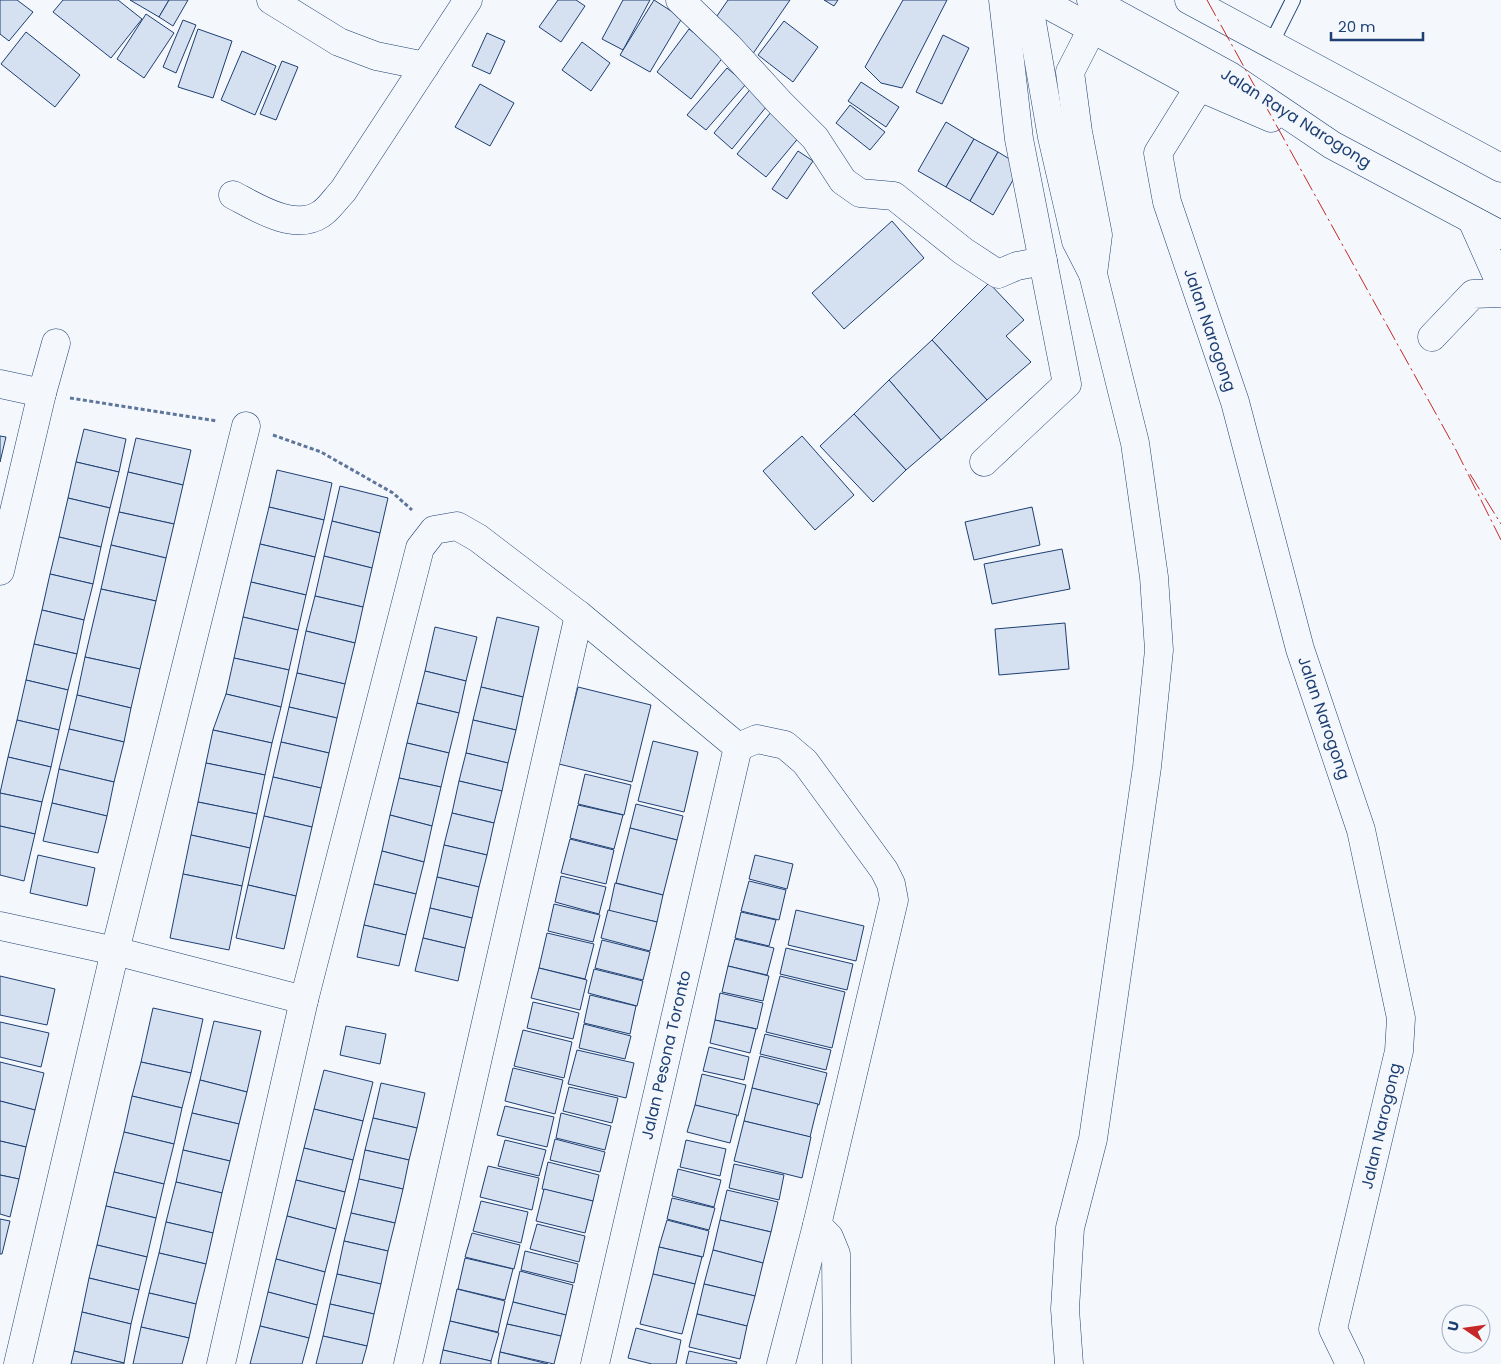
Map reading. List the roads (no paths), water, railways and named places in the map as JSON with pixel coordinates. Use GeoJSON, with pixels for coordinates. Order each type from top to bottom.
{"type":"FeatureCollection","features":[{"type":"Feature","properties":{"kind":"street"},"geometry":{"type":"LineString","coordinates":[[271,0],[339,42],[376,56],[425,66]]}},
{"type":"Feature","properties":{"kind":"street"},"geometry":{"type":"LineString","coordinates":[[232,195],[274,216],[301,221],[320,215],[343,191],[468,0]]}},
{"type":"Feature","properties":{"kind":"street"},"geometry":{"type":"LineString","coordinates":[[680,0],[728,46],[815,138],[843,180],[860,193],[894,196],[963,251],[998,274],[1017,266],[1043,261]]}},
{"type":"Feature","properties":{"kind":"street"},"geometry":{"type":"LineString","coordinates":[[984,462],[1067,384],[1019,139],[1003,0]]}},
{"type":"Feature","properties":{"kind":"street"},"geometry":{"type":"LineString","coordinates":[[1028,0],[1052,137],[1076,241],[1093,274],[1135,443],[1154,576],[1159,650],[1147,768],[1094,1129],[1070,1228],[1065,1308],[1069,1364]]}},
{"type":"Feature","properties":{"kind":"street"},"geometry":{"type":"LineString","coordinates":[[1038,0],[1199,87],[1332,145]]}},
{"type":"Feature","properties":{"kind":"street","name":"Jalan Raya Narogong"},"geometry":{"type":"LineString","coordinates":[[1091,0],[1230,76],[1332,145],[1501,235]]}},
{"type":"Feature","properties":{"kind":"street"},"geometry":{"type":"LineString","coordinates":[[1189,0],[1501,168]]}},
{"type":"Feature","properties":{"kind":"street"},"geometry":{"type":"LineString","coordinates":[[1092,29],[1070,72],[1078,132],[1098,235],[1093,274]]}},
{"type":"Feature","properties":{"kind":"street","name":"Jalan Narogong"},"geometry":{"type":"LineString","coordinates":[[1199,87],[1158,153],[1167,202],[1235,402],[1300,649],[1361,830],[1401,1018],[1399,1051],[1333,1329],[1350,1364]]}},
{"type":"Feature","properties":{"kind":"street"},"geometry":{"type":"LineString","coordinates":[[1472,220],[1501,285]]}},
{"type":"Feature","properties":{"kind":"street"},"geometry":{"type":"LineString","coordinates":[[1432,337],[1473,294],[1501,293]]}},
{"type":"Feature","properties":{"kind":"street"},"geometry":{"type":"LineString","coordinates":[[0,571],[56,343]]}},
{"type":"Feature","properties":{"kind":"street"},"geometry":{"type":"LineString","coordinates":[[0,384],[42,394]]}},
{"type":"Feature","properties":{"kind":"street"},"geometry":{"type":"LineString","coordinates":[[18,1364],[115,951],[246,426]]}},
{"type":"Feature","properties":{"kind":"street"},"geometry":{"type":"LineString","coordinates":[[221,1364],[304,1000],[420,548],[434,530],[458,526],[478,538],[579,616],[738,747],[757,739],[785,745],[805,762],[884,870],[891,884],[894,900],[817,1225],[781,1364]]}},
{"type":"Feature","properties":{"kind":"street"},"geometry":{"type":"LineString","coordinates":[[408,1364],[579,616]]}},
{"type":"Feature","properties":{"kind":"street","name":"Jalan Pesona Toronto"},"geometry":{"type":"LineString","coordinates":[[595,1364],[738,747]]}},
{"type":"Feature","properties":{"kind":"street"},"geometry":{"type":"LineString","coordinates":[[0,926],[115,951],[304,1000]]}},
{"type":"Feature","properties":{"kind":"street"},"geometry":{"type":"LineString","coordinates":[[817,1225],[829,1237],[836,1254],[837,1364]]}},
{"type":"Feature","properties":{"kind":"lane"},"geometry":{"type":"LineString","coordinates":[[1270,44],[1293,0]]}}]}
